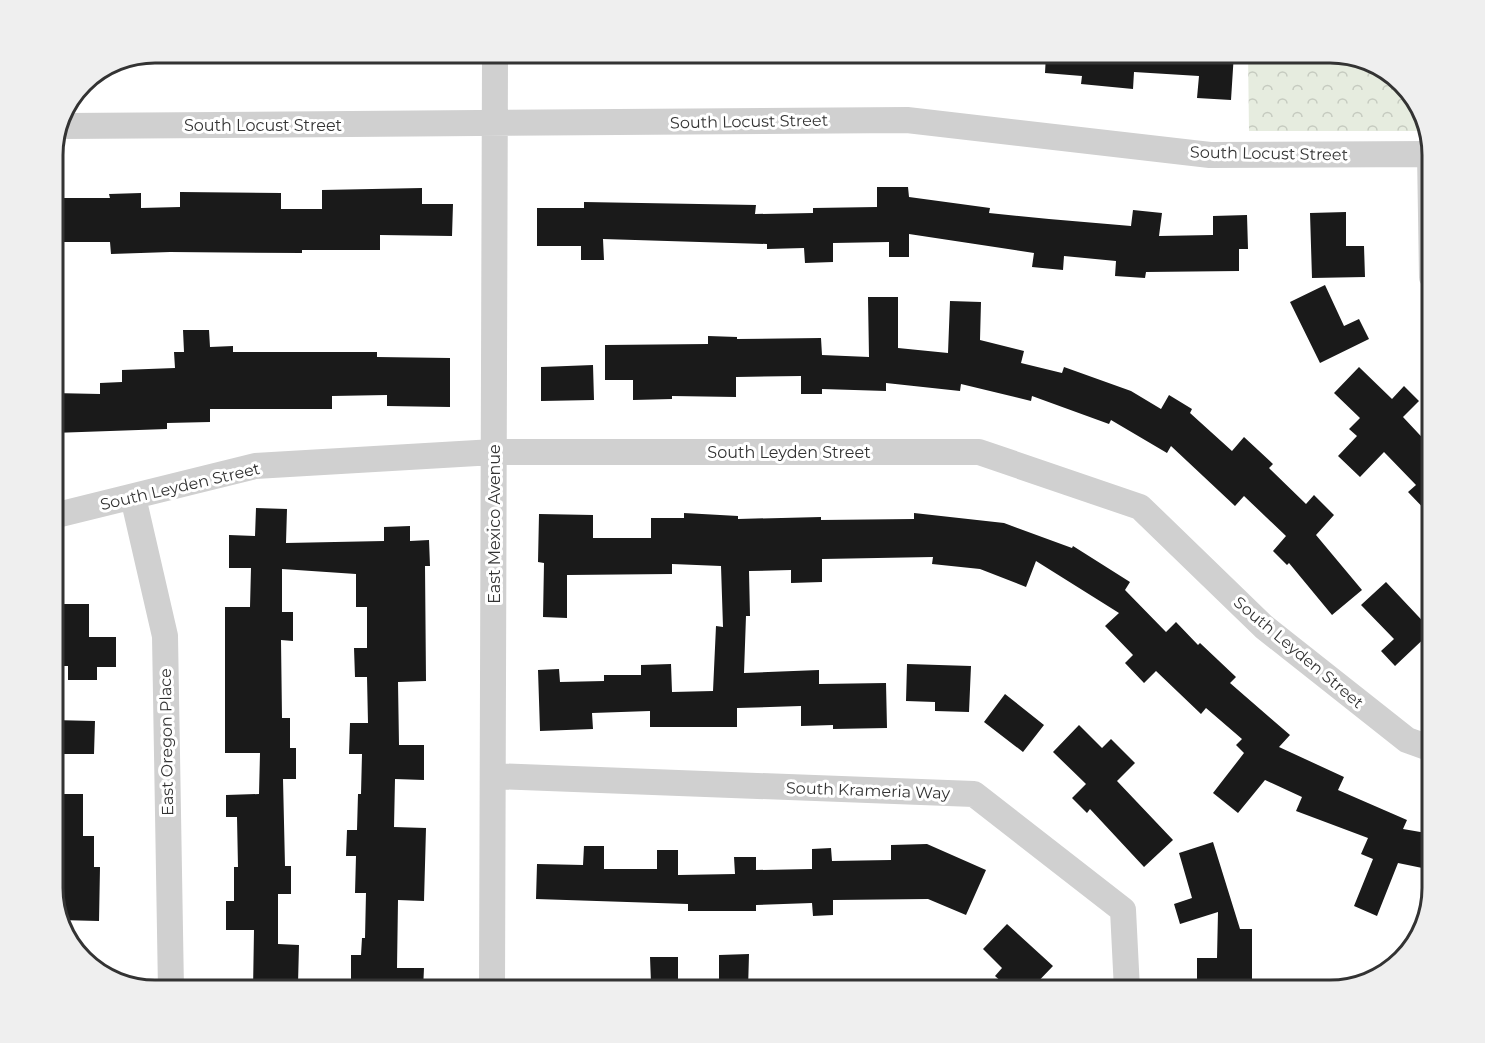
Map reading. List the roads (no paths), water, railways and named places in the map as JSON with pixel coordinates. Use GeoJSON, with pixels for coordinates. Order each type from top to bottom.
{"type":"FeatureCollection","features":[{"type":"Feature","properties":{"kind":"street","name":"East Mexico Avenue"},"geometry":{"type":"LineString","coordinates":[[492,980],[495,63]]}},
{"type":"Feature","properties":{"kind":"street","name":"South Locust Street"},"geometry":{"type":"LineString","coordinates":[[68,126],[907,120],[1210,155],[1422,154]]}},
{"type":"Feature","properties":{"kind":"street","name":"South Leyden Street"},"geometry":{"type":"LineString","coordinates":[[63,514],[255,466],[494,452],[979,452],[1140,507],[1264,627],[1407,740],[1422,745]]}},
{"type":"Feature","properties":{"kind":"street","name":"East Oregon Place"},"geometry":{"type":"LineString","coordinates":[[133,497],[165,636],[171,980]]}},
{"type":"Feature","properties":{"kind":"street","name":"South Krameria Way"},"geometry":{"type":"LineString","coordinates":[[493,776],[974,794],[1123,910],[1126,980]]}}]}
